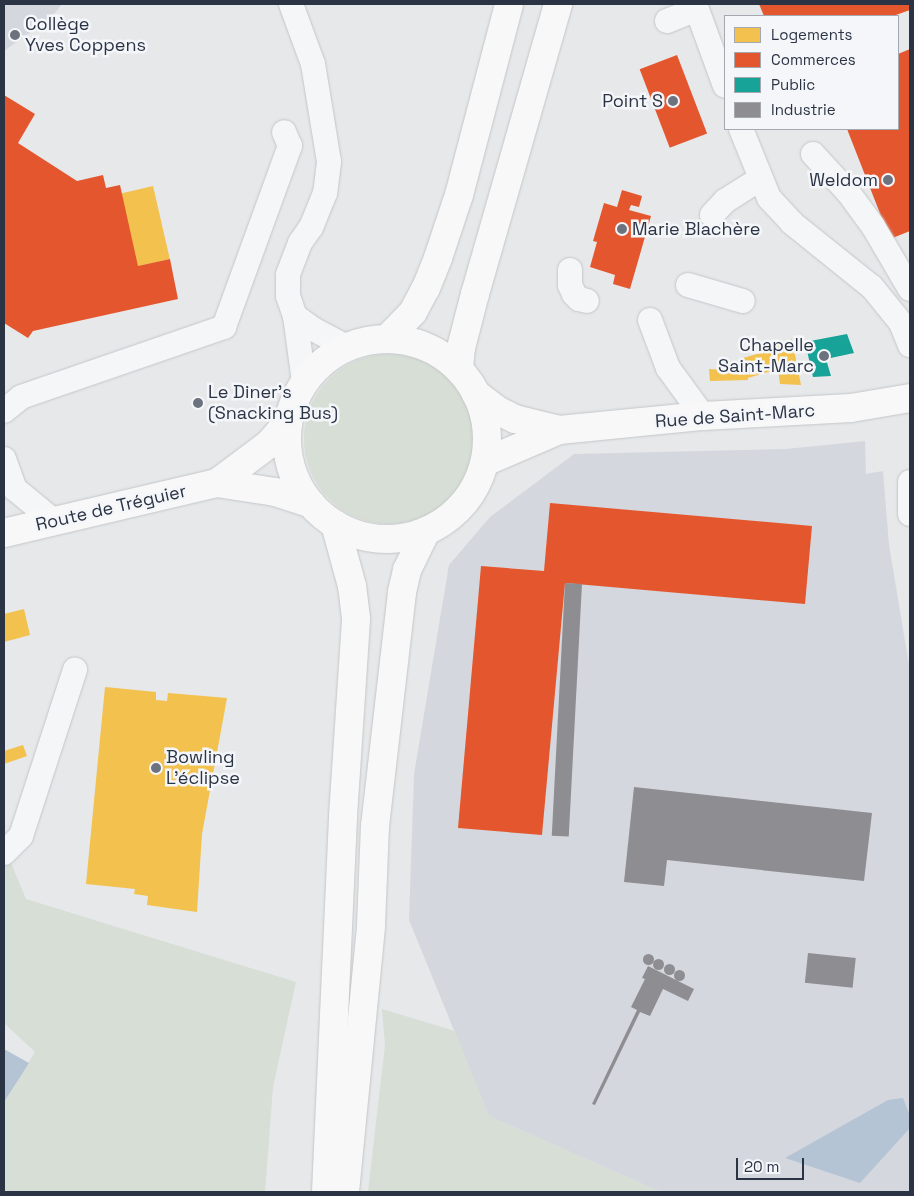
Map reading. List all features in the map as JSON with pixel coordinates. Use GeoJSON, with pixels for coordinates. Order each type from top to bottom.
{"type":"FeatureCollection","features":[{"type":"Feature","properties":{"kind":"main road"},"geometry":{"type":"LineString","coordinates":[[387,338],[413,312],[426,288],[438,258],[459,195],[509,4]]}},
{"type":"Feature","properties":{"kind":"main road"},"geometry":{"type":"LineString","coordinates":[[459,369],[461,348],[475,294],[558,4]]}},
{"type":"Feature","properties":{"kind":"main road"},"geometry":{"type":"LineString","coordinates":[[387,338],[421,344],[441,355],[459,369],[476,394],[486,428],[484,462],[479,480],[464,504],[443,522],[426,531],[399,538],[380,539],[361,536],[334,524],[311,504],[295,480],[286,442],[288,422],[296,397],[304,382],[319,365],[346,347],[387,338]]}},
{"type":"Feature","properties":{"kind":"main road","name":"Rue de Saint-Marc"},"geometry":{"type":"LineString","coordinates":[[476,394],[497,410],[515,418],[559,430]]}},
{"type":"Feature","properties":{"kind":"main road","name":"Rue de Saint-Marc"},"geometry":{"type":"LineString","coordinates":[[484,462],[559,430],[703,416],[851,408],[910,398]]}},
{"type":"Feature","properties":{"kind":"main road"},"geometry":{"type":"LineString","coordinates":[[217,484],[269,444],[288,422]]}},
{"type":"Feature","properties":{"kind":"main road"},"geometry":{"type":"LineString","coordinates":[[217,484],[275,492],[311,504]]}},
{"type":"Feature","properties":{"kind":"main road","name":"Route de Tréguier"},"geometry":{"type":"LineString","coordinates":[[4,533],[217,484]]}},
{"type":"Feature","properties":{"kind":"main road"},"geometry":{"type":"LineString","coordinates":[[326,1192],[343,816],[356,618],[352,586],[334,524]]}},
{"type":"Feature","properties":{"kind":"main road"},"geometry":{"type":"LineString","coordinates":[[345,1192],[371,925],[375,826],[400,632],[402,592],[407,570],[426,531]]}},
{"type":"Feature","properties":{"kind":"street"},"geometry":{"type":"LineString","coordinates":[[291,4],[313,64],[328,162],[326,193],[311,227],[300,243],[288,275],[288,296],[294,316],[304,382]]}},
{"type":"Feature","properties":{"kind":"street"},"geometry":{"type":"LineString","coordinates":[[667,21],[696,6],[724,79]]}},
{"type":"Feature","properties":{"kind":"street"},"geometry":{"type":"LineString","coordinates":[[741,130],[769,198],[792,223],[872,287],[901,323],[910,345]]}},
{"type":"Feature","properties":{"kind":"street"},"geometry":{"type":"LineString","coordinates":[[4,411],[21,397],[224,327],[290,146],[284,132]]}},
{"type":"Feature","properties":{"kind":"street"},"geometry":{"type":"LineString","coordinates":[[813,154],[848,192],[873,226],[910,289]]}},
{"type":"Feature","properties":{"kind":"street"},"geometry":{"type":"LineString","coordinates":[[712,215],[725,201],[760,179]]}},
{"type":"Feature","properties":{"kind":"street"},"geometry":{"type":"LineString","coordinates":[[570,270],[570,285],[574,294],[579,299],[587,301]]}},
{"type":"Feature","properties":{"kind":"street"},"geometry":{"type":"LineString","coordinates":[[688,285],[743,301]]}},
{"type":"Feature","properties":{"kind":"street"},"geometry":{"type":"LineString","coordinates":[[294,316],[346,347]]}},
{"type":"Feature","properties":{"kind":"street"},"geometry":{"type":"LineString","coordinates":[[650,320],[668,368],[703,416]]}},
{"type":"Feature","properties":{"kind":"street"},"geometry":{"type":"LineString","coordinates":[[4,459],[15,489],[55,522]]}},
{"type":"Feature","properties":{"kind":"street"},"geometry":{"type":"LineString","coordinates":[[910,482],[910,514]]}},
{"type":"Feature","properties":{"kind":"street"},"geometry":{"type":"LineString","coordinates":[[4,853],[21,836],[75,670]]}},
{"type":"Feature","properties":{"kind":"shaded area","name":"Collège Yves Coppens"},"geometry":{"type":"Polygon","coordinates":[[[4,4],[62,4],[50,19],[4,51],[4,4]]]}},
{"type":"Feature","properties":{"kind":"shaded area"},"geometry":{"type":"Polygon","coordinates":[[[389,354],[414,358],[429,364],[443,373],[455,385],[464,399],[470,414],[474,439],[470,464],[464,479],[455,493],[443,505],[429,514],[414,520],[389,524],[364,520],[349,514],[335,505],[323,493],[314,479],[308,464],[304,439],[308,414],[314,399],[323,385],[335,373],[349,364],[364,358],[389,354]]]}},
{"type":"Feature","properties":{"kind":"shaded area"},"geometry":{"type":"Polygon","coordinates":[[[865,441],[866,474],[883,471],[889,545],[910,671],[910,1192],[661,1192],[489,1116],[409,920],[414,774],[449,565],[490,517],[574,454],[786,449],[865,441]]]}},
{"type":"Feature","properties":{"kind":"shaded area"},"geometry":{"type":"Polygon","coordinates":[[[4,846],[26,899],[296,982],[273,1087],[265,1192],[4,1192],[4,1102],[35,1052],[4,1023],[4,846]]]}},
{"type":"Feature","properties":{"kind":"shaded area"},"geometry":{"type":"Polygon","coordinates":[[[382,1009],[455,1031],[489,1116],[661,1192],[368,1192],[385,1045],[382,1009]]]}},
{"type":"Feature","properties":{"kind":"water"},"geometry":{"type":"Polygon","coordinates":[[[4,1049],[29,1063],[4,1102],[4,1049]]]}},
{"type":"Feature","properties":{"kind":"water"},"geometry":{"type":"Polygon","coordinates":[[[903,1098],[910,1116],[910,1128],[860,1183],[785,1158],[888,1100],[903,1098]]]}},
{"type":"Feature","properties":{"kind":"building: Logements"},"geometry":{"type":"Polygon","coordinates":[[[153,186],[170,259],[138,267],[121,193],[153,186]]]}},
{"type":"Feature","properties":{"kind":"building: Logements"},"geometry":{"type":"Polygon","coordinates":[[[792,339],[801,385],[780,384],[778,369],[748,378],[748,380],[710,381],[709,369],[728,370],[727,362],[729,361],[743,362],[743,358],[768,351],[767,348],[792,339]]]}},
{"type":"Feature","properties":{"kind":"building: Logements"},"geometry":{"type":"Polygon","coordinates":[[[24,609],[30,635],[4,642],[4,614],[24,609]]]}},
{"type":"Feature","properties":{"kind":"building: Logements","name":"Bowling L'éclipse"},"geometry":{"type":"Polygon","coordinates":[[[105,687],[156,692],[156,700],[167,701],[168,693],[227,698],[202,834],[197,912],[147,905],[148,896],[134,894],[135,889],[86,884],[105,687]]]}},
{"type":"Feature","properties":{"kind":"building: Logements"},"geometry":{"type":"Polygon","coordinates":[[[23,745],[27,756],[4,764],[4,751],[23,745]]]}},
{"type":"Feature","properties":{"kind":"building: Commerces"},"geometry":{"type":"Polygon","coordinates":[[[759,4],[910,4],[910,10],[896,15],[764,15],[759,4]]]}},
{"type":"Feature","properties":{"kind":"building: Commerces","name":"Weldom"},"geometry":{"type":"Polygon","coordinates":[[[910,49],[910,231],[890,239],[847,130],[899,130],[899,54],[910,49]]]}},
{"type":"Feature","properties":{"kind":"building: Commerces","name":"Point S"},"geometry":{"type":"Polygon","coordinates":[[[677,55],[707,133],[670,148],[640,69],[677,55]]]}},
{"type":"Feature","properties":{"kind":"building: Commerces"},"geometry":{"type":"Polygon","coordinates":[[[4,95],[35,114],[18,143],[77,181],[103,175],[106,188],[120,185],[138,266],[170,259],[178,299],[33,331],[28,338],[4,323],[4,95]]]}},
{"type":"Feature","properties":{"kind":"building: Commerces","name":"Marie Blachère"},"geometry":{"type":"Polygon","coordinates":[[[622,190],[642,196],[639,207],[631,205],[629,210],[651,216],[630,289],[613,284],[615,275],[590,267],[597,242],[593,241],[604,203],[617,207],[622,190]]]}},
{"type":"Feature","properties":{"kind":"building: Commerces"},"geometry":{"type":"Polygon","coordinates":[[[550,503],[812,526],[805,604],[565,583],[542,835],[458,828],[481,566],[544,571],[550,503]]]}},
{"type":"Feature","properties":{"kind":"building: Public","name":"Chapelle Saint-Marc"},"geometry":{"type":"Polygon","coordinates":[[[847,334],[854,353],[826,359],[831,376],[813,377],[805,342],[847,334]]]}},
{"type":"Feature","properties":{"kind":"building: Industrie"},"geometry":{"type":"Polygon","coordinates":[[[565,583],[582,584],[569,837],[552,836],[565,583]]]}},
{"type":"Feature","properties":{"kind":"building: Industrie"},"geometry":{"type":"Polygon","coordinates":[[[634,787],[872,813],[864,881],[667,860],[664,886],[624,882],[634,787]]]}},
{"type":"Feature","properties":{"kind":"building: Industrie"},"geometry":{"type":"Polygon","coordinates":[[[808,953],[856,958],[853,988],[805,983],[808,953]]]}},
{"type":"Feature","properties":{"kind":"building: Industrie"},"geometry":{"type":"Polygon","coordinates":[[[646,954],[650,954],[653,959],[652,963],[646,964],[643,961],[643,957],[646,954]]]}},
{"type":"Feature","properties":{"kind":"building: Industrie"},"geometry":{"type":"Polygon","coordinates":[[[656,959],[660,959],[663,964],[662,968],[656,969],[653,966],[653,962],[656,959]]]}},
{"type":"Feature","properties":{"kind":"building: Industrie"},"geometry":{"type":"Polygon","coordinates":[[[667,964],[671,964],[674,969],[673,973],[667,974],[664,971],[664,967],[667,964]]]}},
{"type":"Feature","properties":{"kind":"building: Industrie"},"geometry":{"type":"Polygon","coordinates":[[[648,966],[694,989],[688,1001],[663,989],[650,1016],[640,1012],[595,1105],[592,1104],[637,1010],[631,1007],[645,979],[642,978],[648,966]]]}},
{"type":"Feature","properties":{"kind":"building: Industrie"},"geometry":{"type":"Polygon","coordinates":[[[677,970],[681,970],[684,975],[683,979],[677,980],[674,977],[674,973],[677,970]]]}},
{"type":"Feature","properties":{"kind":"place","name":"Collège Yves Coppens"},"geometry":{"type":"Point","coordinates":[15,35]}},
{"type":"Feature","properties":{"kind":"place","name":"Point S"},"geometry":{"type":"Point","coordinates":[673,101]}},
{"type":"Feature","properties":{"kind":"place","name":"Weldom"},"geometry":{"type":"Point","coordinates":[888,180]}},
{"type":"Feature","properties":{"kind":"place","name":"Marie Blachère"},"geometry":{"type":"Point","coordinates":[622,229]}},
{"type":"Feature","properties":{"kind":"place","name":"Chapelle Saint-Marc"},"geometry":{"type":"Point","coordinates":[824,356]}},
{"type":"Feature","properties":{"kind":"place","name":"Le Diner's (Snacking Bus)"},"geometry":{"type":"Point","coordinates":[198,403]}},
{"type":"Feature","properties":{"kind":"place","name":"Bowling L'éclipse"},"geometry":{"type":"Point","coordinates":[156,768]}}]}
